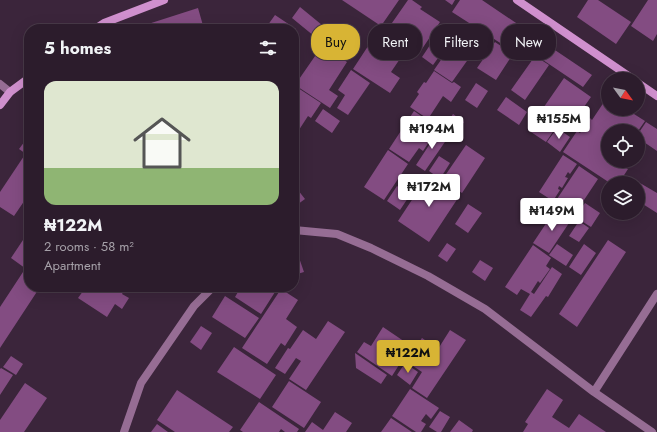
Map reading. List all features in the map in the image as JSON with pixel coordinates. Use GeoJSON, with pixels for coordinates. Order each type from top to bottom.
{"type":"FeatureCollection","features":[{"type":"Feature","properties":{"kind":"street"},"geometry":{"type":"LineString","coordinates":[[101,24],[164,0]]}},
{"type":"Feature","properties":{"kind":"street"},"geometry":{"type":"LineString","coordinates":[[517,0],[623,72]]}},
{"type":"Feature","properties":{"kind":"street"},"geometry":{"type":"LineString","coordinates":[[0,106],[10,92],[24,82]]}},
{"type":"Feature","properties":{"kind":"street"},"geometry":{"type":"LineString","coordinates":[[0,84],[10,92]]}},
{"type":"Feature","properties":{"kind":"street"},"geometry":{"type":"LineString","coordinates":[[645,88],[657,96]]}},
{"type":"Feature","properties":{"kind":"street"},"geometry":{"type":"LineString","coordinates":[[299,230],[337,234],[371,248],[428,276],[485,309],[594,392],[652,432]]}},
{"type":"Feature","properties":{"kind":"street"},"geometry":{"type":"LineString","coordinates":[[124,432],[141,384],[194,306],[208,292]]}},
{"type":"Feature","properties":{"kind":"street"},"geometry":{"type":"LineString","coordinates":[[594,392],[657,294]]}},
{"type":"Feature","properties":{"kind":"building"},"geometry":{"type":"Polygon","coordinates":[[[342,0],[399,0],[382,24],[378,24],[342,0]]]}},
{"type":"Feature","properties":{"kind":"building"},"geometry":{"type":"Polygon","coordinates":[[[408,0],[412,0],[422,7],[420,9],[440,22],[439,24],[430,24],[430,37],[422,49],[422,24],[391,24],[408,0]]]}},
{"type":"Feature","properties":{"kind":"building"},"geometry":{"type":"Polygon","coordinates":[[[445,0],[455,0],[452,5],[445,0]]]}},
{"type":"Feature","properties":{"kind":"building"},"geometry":{"type":"Polygon","coordinates":[[[460,0],[482,0],[518,24],[501,24],[501,44],[493,38],[493,24],[471,24],[452,12],[460,0]]]}},
{"type":"Feature","properties":{"kind":"building"},"geometry":{"type":"Polygon","coordinates":[[[588,0],[598,0],[631,22],[616,44],[577,17],[588,0]]]}},
{"type":"Feature","properties":{"kind":"building"},"geometry":{"type":"Polygon","coordinates":[[[648,0],[657,0],[657,34],[653,41],[631,26],[648,0]]]}},
{"type":"Feature","properties":{"kind":"building"},"geometry":{"type":"Polygon","coordinates":[[[300,7],[321,24],[311,24],[311,34],[292,18],[300,7]]]}},
{"type":"Feature","properties":{"kind":"building"},"geometry":{"type":"Polygon","coordinates":[[[198,8],[203,24],[148,24],[198,8]]]}},
{"type":"Feature","properties":{"kind":"building"},"geometry":{"type":"Polygon","coordinates":[[[275,15],[288,24],[269,24],[275,15]]]}},
{"type":"Feature","properties":{"kind":"building"},"geometry":{"type":"Polygon","coordinates":[[[495,42],[501,46],[501,60],[509,60],[496,80],[477,68],[483,60],[493,60],[493,45],[495,42]]]}},
{"type":"Feature","properties":{"kind":"building"},"geometry":{"type":"Polygon","coordinates":[[[430,45],[430,60],[437,60],[433,65],[422,57],[430,45]]]}},
{"type":"Feature","properties":{"kind":"building"},"geometry":{"type":"Polygon","coordinates":[[[368,46],[368,60],[399,60],[391,72],[400,78],[390,93],[353,69],[368,46]]]}},
{"type":"Feature","properties":{"kind":"building"},"geometry":{"type":"Polygon","coordinates":[[[556,51],[592,75],[583,87],[543,60],[556,60],[556,51]]]}},
{"type":"Feature","properties":{"kind":"building"},"geometry":{"type":"Polygon","coordinates":[[[312,60],[344,60],[347,62],[329,90],[338,96],[330,108],[299,88],[299,79],[312,60]]]}},
{"type":"Feature","properties":{"kind":"building"},"geometry":{"type":"Polygon","coordinates":[[[441,60],[468,60],[452,82],[434,70],[441,60]]]}},
{"type":"Feature","properties":{"kind":"building"},"geometry":{"type":"Polygon","coordinates":[[[532,60],[541,60],[549,65],[525,100],[511,90],[532,60]]]}},
{"type":"Feature","properties":{"kind":"building"},"geometry":{"type":"Polygon","coordinates":[[[351,70],[370,83],[348,115],[337,108],[345,95],[338,90],[351,70]]]}},
{"type":"Feature","properties":{"kind":"building"},"geometry":{"type":"Polygon","coordinates":[[[434,71],[461,87],[451,102],[443,96],[428,119],[410,107],[419,94],[417,92],[424,82],[426,83],[434,71]]]}},
{"type":"Feature","properties":{"kind":"building"},"geometry":{"type":"Polygon","coordinates":[[[564,78],[591,97],[579,114],[570,107],[546,142],[528,130],[564,78]]]}},
{"type":"Feature","properties":{"kind":"building"},"geometry":{"type":"Polygon","coordinates":[[[476,83],[488,91],[477,108],[465,100],[476,83]]]}},
{"type":"Feature","properties":{"kind":"building"},"geometry":{"type":"Polygon","coordinates":[[[299,89],[321,103],[311,118],[308,116],[299,130],[299,89]]]}},
{"type":"Feature","properties":{"kind":"building"},"geometry":{"type":"Polygon","coordinates":[[[506,97],[527,112],[519,125],[497,110],[506,97]]]}},
{"type":"Feature","properties":{"kind":"building"},"geometry":{"type":"Polygon","coordinates":[[[601,106],[601,116],[637,116],[645,121],[643,124],[601,124],[601,168],[626,168],[628,169],[624,176],[601,177],[563,152],[577,131],[580,133],[590,118],[592,120],[601,106]]]}},
{"type":"Feature","properties":{"kind":"building"},"geometry":{"type":"Polygon","coordinates":[[[323,109],[340,121],[332,133],[315,121],[323,109]]]}},
{"type":"Feature","properties":{"kind":"building"},"geometry":{"type":"Polygon","coordinates":[[[414,111],[434,125],[424,139],[429,142],[423,151],[419,148],[409,162],[389,149],[414,111]]]}},
{"type":"Feature","properties":{"kind":"building"},"geometry":{"type":"Polygon","coordinates":[[[453,114],[464,122],[454,137],[443,129],[453,114]]]}},
{"type":"Feature","properties":{"kind":"building"},"geometry":{"type":"Polygon","coordinates":[[[646,122],[657,129],[657,151],[645,143],[645,124],[646,122]]]}},
{"type":"Feature","properties":{"kind":"building"},"geometry":{"type":"Polygon","coordinates":[[[557,128],[570,137],[560,152],[547,142],[557,128]]]}},
{"type":"Feature","properties":{"kind":"building"},"geometry":{"type":"Polygon","coordinates":[[[439,130],[449,136],[425,171],[416,165],[439,130]]]}},
{"type":"Feature","properties":{"kind":"building"},"geometry":{"type":"Polygon","coordinates":[[[24,142],[24,152],[19,149],[24,142]]]}},
{"type":"Feature","properties":{"kind":"building"},"geometry":{"type":"Polygon","coordinates":[[[466,145],[485,158],[462,193],[442,180],[466,145]]]}},
{"type":"Feature","properties":{"kind":"building"},"geometry":{"type":"Polygon","coordinates":[[[388,150],[408,164],[384,200],[364,187],[388,150]]]}},
{"type":"Feature","properties":{"kind":"building"},"geometry":{"type":"Polygon","coordinates":[[[563,155],[577,164],[570,174],[568,172],[565,177],[568,178],[562,188],[559,186],[558,189],[560,190],[553,201],[539,192],[563,155]]]}},
{"type":"Feature","properties":{"kind":"building"},"geometry":{"type":"Polygon","coordinates":[[[24,156],[24,201],[14,216],[0,207],[0,192],[24,156]]]}},
{"type":"Feature","properties":{"kind":"building"},"geometry":{"type":"Polygon","coordinates":[[[439,156],[450,163],[440,179],[429,171],[439,156]]]}},
{"type":"Feature","properties":{"kind":"building"},"geometry":{"type":"Polygon","coordinates":[[[579,166],[598,179],[574,215],[555,202],[579,166]]]}},
{"type":"Feature","properties":{"kind":"building"},"geometry":{"type":"Polygon","coordinates":[[[429,174],[460,195],[429,242],[398,221],[429,174]]]}},
{"type":"Feature","properties":{"kind":"building"},"geometry":{"type":"Polygon","coordinates":[[[397,186],[410,195],[400,210],[387,201],[397,186]]]}},
{"type":"Feature","properties":{"kind":"building"},"geometry":{"type":"Polygon","coordinates":[[[645,186],[657,193],[657,213],[645,205],[645,186]]]}},
{"type":"Feature","properties":{"kind":"building"},"geometry":{"type":"Polygon","coordinates":[[[299,191],[305,199],[299,203],[299,191]]]}},
{"type":"Feature","properties":{"kind":"building"},"geometry":{"type":"Polygon","coordinates":[[[585,203],[600,213],[591,227],[575,217],[585,203]]]}},
{"type":"Feature","properties":{"kind":"building"},"geometry":{"type":"Polygon","coordinates":[[[468,204],[482,213],[468,233],[455,224],[468,204]]]}},
{"type":"Feature","properties":{"kind":"building"},"geometry":{"type":"Polygon","coordinates":[[[555,210],[571,220],[549,253],[533,243],[555,210]]]}},
{"type":"Feature","properties":{"kind":"building"},"geometry":{"type":"Polygon","coordinates":[[[579,221],[589,228],[579,242],[569,236],[579,221]]]}},
{"type":"Feature","properties":{"kind":"building"},"geometry":{"type":"Polygon","coordinates":[[[24,238],[24,267],[11,258],[24,238]]]}},
{"type":"Feature","properties":{"kind":"building"},"geometry":{"type":"Polygon","coordinates":[[[608,240],[626,252],[577,327],[559,314],[608,240]]]}},
{"type":"Feature","properties":{"kind":"building"},"geometry":{"type":"Polygon","coordinates":[[[447,243],[456,249],[447,262],[438,256],[447,243]]]}},
{"type":"Feature","properties":{"kind":"building"},"geometry":{"type":"Polygon","coordinates":[[[557,244],[573,255],[566,266],[549,255],[557,244]]]}},
{"type":"Feature","properties":{"kind":"building"},"geometry":{"type":"Polygon","coordinates":[[[584,244],[596,253],[581,275],[569,267],[584,244]]]}},
{"type":"Feature","properties":{"kind":"building"},"geometry":{"type":"Polygon","coordinates":[[[533,245],[551,258],[546,266],[550,269],[540,283],[538,281],[531,292],[534,294],[552,267],[562,274],[548,297],[546,296],[531,317],[520,310],[530,294],[521,289],[517,295],[505,287],[533,245]]]}},
{"type":"Feature","properties":{"kind":"building"},"geometry":{"type":"Polygon","coordinates":[[[299,258],[304,272],[299,274],[299,258]]]}},
{"type":"Feature","properties":{"kind":"building"},"geometry":{"type":"Polygon","coordinates":[[[480,260],[493,268],[485,281],[472,272],[480,260]]]}},
{"type":"Feature","properties":{"kind":"building"},"geometry":{"type":"Polygon","coordinates":[[[23,272],[24,273],[24,292],[37,292],[0,348],[0,307],[23,272]]]}},
{"type":"Feature","properties":{"kind":"building"},"geometry":{"type":"Polygon","coordinates":[[[82,292],[123,292],[122,294],[129,298],[122,309],[115,304],[107,317],[78,298],[82,292]]]}},
{"type":"Feature","properties":{"kind":"building"},"geometry":{"type":"Polygon","coordinates":[[[238,292],[275,292],[261,314],[235,297],[238,292]]]}},
{"type":"Feature","properties":{"kind":"building"},"geometry":{"type":"Polygon","coordinates":[[[279,292],[286,292],[298,300],[286,319],[297,327],[285,346],[281,343],[267,364],[242,348],[279,292]]]}},
{"type":"Feature","properties":{"kind":"building"},"geometry":{"type":"Polygon","coordinates":[[[225,296],[259,318],[245,338],[212,317],[225,296]]]}},
{"type":"Feature","properties":{"kind":"building"},"geometry":{"type":"Polygon","coordinates":[[[328,321],[345,332],[306,390],[289,379],[301,361],[296,358],[285,374],[275,368],[288,348],[290,349],[303,330],[316,339],[328,321]]]}},
{"type":"Feature","properties":{"kind":"building"},"geometry":{"type":"Polygon","coordinates":[[[201,326],[212,333],[201,350],[190,342],[201,326]]]}},
{"type":"Feature","properties":{"kind":"building"},"geometry":{"type":"Polygon","coordinates":[[[383,327],[411,346],[392,376],[357,352],[364,342],[371,346],[383,327]]]}},
{"type":"Feature","properties":{"kind":"building"},"geometry":{"type":"Polygon","coordinates":[[[450,330],[466,340],[427,398],[412,388],[422,372],[410,364],[418,352],[414,349],[422,338],[438,349],[450,330]]]}},
{"type":"Feature","properties":{"kind":"building"},"geometry":{"type":"Polygon","coordinates":[[[234,347],[276,375],[260,399],[217,372],[234,347]]]}},
{"type":"Feature","properties":{"kind":"building"},"geometry":{"type":"Polygon","coordinates":[[[355,353],[387,375],[381,384],[356,368],[355,353]]]}},
{"type":"Feature","properties":{"kind":"building"},"geometry":{"type":"Polygon","coordinates":[[[11,356],[23,364],[16,375],[3,367],[11,356]]]}},
{"type":"Feature","properties":{"kind":"building"},"geometry":{"type":"Polygon","coordinates":[[[405,363],[418,372],[410,385],[397,375],[405,363]]]}},
{"type":"Feature","properties":{"kind":"building"},"geometry":{"type":"Polygon","coordinates":[[[1,368],[13,375],[0,395],[0,369],[1,368]]]}},
{"type":"Feature","properties":{"kind":"building"},"geometry":{"type":"Polygon","coordinates":[[[289,381],[321,402],[304,428],[272,407],[289,381]]]}},
{"type":"Feature","properties":{"kind":"building"},"geometry":{"type":"Polygon","coordinates":[[[25,383],[47,398],[24,432],[0,432],[0,420],[25,383]]]}},
{"type":"Feature","properties":{"kind":"building"},"geometry":{"type":"Polygon","coordinates":[[[410,389],[439,408],[431,419],[426,414],[421,421],[426,424],[421,432],[416,432],[392,416],[410,389]]]}},
{"type":"Feature","properties":{"kind":"building"},"geometry":{"type":"Polygon","coordinates":[[[547,389],[563,400],[552,417],[569,428],[579,414],[606,432],[523,432],[528,424],[525,422],[547,389]]]}},
{"type":"Feature","properties":{"kind":"building"},"geometry":{"type":"Polygon","coordinates":[[[177,390],[233,427],[229,432],[175,432],[157,420],[177,390]]]}},
{"type":"Feature","properties":{"kind":"building"},"geometry":{"type":"Polygon","coordinates":[[[259,402],[299,429],[297,432],[285,432],[281,429],[279,432],[243,432],[240,430],[259,402]]]}},
{"type":"Feature","properties":{"kind":"building"},"geometry":{"type":"Polygon","coordinates":[[[440,411],[450,417],[441,432],[437,432],[429,427],[440,411]]]}},
{"type":"Feature","properties":{"kind":"building"},"geometry":{"type":"Polygon","coordinates":[[[335,412],[352,423],[346,432],[305,432],[312,422],[323,430],[335,412]]]}},
{"type":"Feature","properties":{"kind":"building"},"geometry":{"type":"Polygon","coordinates":[[[391,418],[412,432],[381,432],[391,418]]]}},
{"type":"Feature","properties":{"kind":"building"},"geometry":{"type":"Polygon","coordinates":[[[459,420],[473,430],[472,432],[450,432],[459,420]]]}},
{"type":"Feature","properties":{"kind":"building"},"geometry":{"type":"Polygon","coordinates":[[[157,424],[168,432],[151,432],[157,424]]]}}]}
